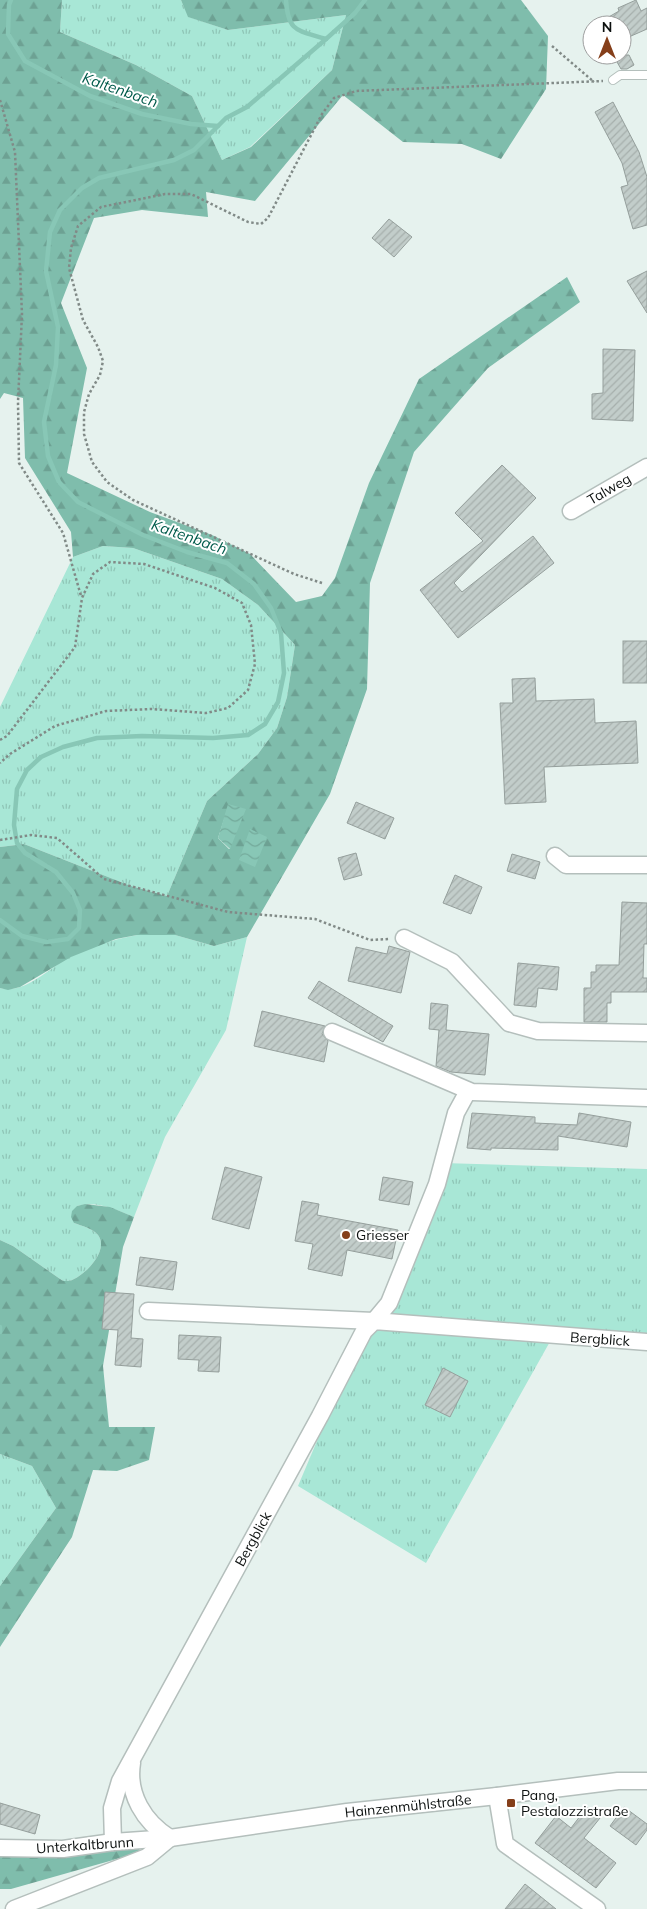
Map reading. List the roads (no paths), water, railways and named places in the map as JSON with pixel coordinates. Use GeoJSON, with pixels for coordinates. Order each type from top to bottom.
{"type":"FeatureCollection","features":[{"type":"Feature","properties":{"kind":"street","name":"Talweg"},"geometry":{"type":"LineString","coordinates":[[571,511],[647,467]]}},
{"type":"Feature","properties":{"kind":"street"},"geometry":{"type":"LineString","coordinates":[[555,856],[566,865],[647,865]]}},
{"type":"Feature","properties":{"kind":"street"},"geometry":{"type":"LineString","coordinates":[[404,938],[452,962],[509,1023],[538,1031],[647,1032]]}},
{"type":"Feature","properties":{"kind":"street"},"geometry":{"type":"LineString","coordinates":[[332,1032],[468,1091],[647,1098]]}},
{"type":"Feature","properties":{"kind":"street","name":"Bergblick"},"geometry":{"type":"LineString","coordinates":[[113,1842],[112,1808],[120,1781],[320,1416],[364,1331],[389,1303],[437,1184],[456,1113],[468,1091]]}},
{"type":"Feature","properties":{"kind":"street","name":"Bergblick"},"geometry":{"type":"LineString","coordinates":[[148,1311],[374,1321],[647,1342]]}},
{"type":"Feature","properties":{"kind":"street","name":"Bergblick"},"geometry":{"type":"LineString","coordinates":[[132,1759],[131,1786],[136,1800],[158,1831],[170,1838]]}},
{"type":"Feature","properties":{"kind":"street","name":"Hainzenmühlstraße"},"geometry":{"type":"LineString","coordinates":[[170,1838],[347,1812],[618,1782],[647,1781]]}},
{"type":"Feature","properties":{"kind":"street"},"geometry":{"type":"LineString","coordinates":[[497,1796],[505,1844],[597,1909]]}},
{"type":"Feature","properties":{"kind":"street"},"geometry":{"type":"LineString","coordinates":[[14,1909],[147,1857],[170,1838]]}},
{"type":"Feature","properties":{"kind":"street","name":"Unterkaltbrunn"},"geometry":{"type":"LineString","coordinates":[[0,1848],[63,1849],[113,1842],[170,1838]]}},
{"type":"Feature","properties":{"kind":"lane"},"geometry":{"type":"LineString","coordinates":[[612,80],[620,75],[647,74]]}},
{"type":"Feature","properties":{"kind":"water"},"geometry":{"type":"Polygon","coordinates":[[[228,804],[246,809],[230,849],[218,838],[228,804]]]}},
{"type":"Feature","properties":{"kind":"water"},"geometry":{"type":"Polygon","coordinates":[[[250,829],[267,837],[255,867],[239,860],[250,829]]]}},
{"type":"Feature","properties":{"kind":"waterway","name":"Kaltenbach"},"geometry":{"type":"LineString","coordinates":[[11,0],[9,5],[8,34],[25,61],[90,96],[142,114],[191,124],[218,126]]}},
{"type":"Feature","properties":{"kind":"waterway","name":"Kaltenbach"},"geometry":{"type":"LineString","coordinates":[[286,0],[289,19],[296,28],[326,39]]}},
{"type":"Feature","properties":{"kind":"waterway","name":"Kaltenbach"},"geometry":{"type":"LineString","coordinates":[[0,920],[22,936],[46,942],[68,939],[79,928],[80,910],[73,893],[56,872],[25,853],[17,843],[14,825],[17,789],[27,770],[41,757],[63,747],[97,738],[142,736],[213,738],[248,735],[265,724],[278,702],[284,673],[281,633],[271,608],[254,584],[227,563],[187,552],[143,535],[78,502],[59,482],[48,456],[44,422],[56,365],[58,327],[46,271],[50,232],[60,210],[82,188],[99,178],[174,160],[194,150],[226,118],[247,107],[326,39],[355,13],[365,0]]}},
{"type":"Feature","properties":{"kind":"waterway","name":"Kaltenbach"},"geometry":{"type":"LineString","coordinates":[[0,1327],[0,1332]]}},
{"type":"Feature","properties":{"kind":"place","name":"Griesser"},"geometry":{"type":"Point","coordinates":[346,1235]}},
{"type":"Feature","properties":{"kind":"place","name":"Pang, Pestalozzistraße"},"geometry":{"type":"Point","coordinates":[511,1803]}}]}
